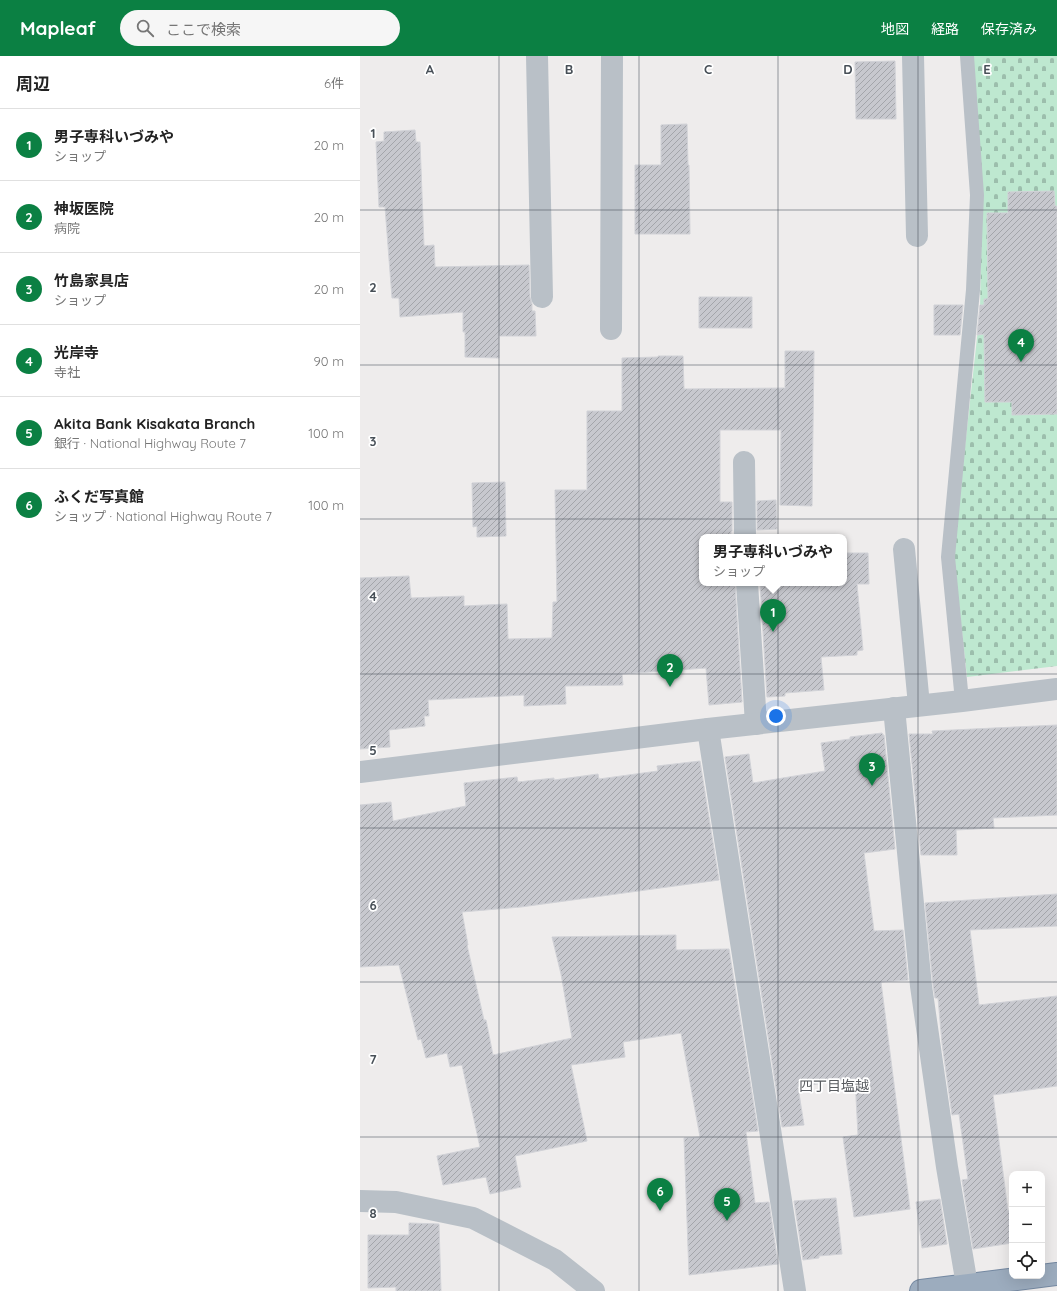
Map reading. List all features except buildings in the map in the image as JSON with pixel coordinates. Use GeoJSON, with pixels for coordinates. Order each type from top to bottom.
{"type":"FeatureCollection","features":[{"type":"Feature","properties":{"kind":"highway"},"geometry":{"type":"LineString","coordinates":[[921,1291],[968,1288],[1057,1274]]}},
{"type":"Feature","properties":{"kind":"street"},"geometry":{"type":"LineString","coordinates":[[536,56],[542,297]]}},
{"type":"Feature","properties":{"kind":"street"},"geometry":{"type":"LineString","coordinates":[[611,329],[612,56]]}},
{"type":"Feature","properties":{"kind":"street"},"geometry":{"type":"LineString","coordinates":[[913,56],[917,236]]}},
{"type":"Feature","properties":{"kind":"street"},"geometry":{"type":"LineString","coordinates":[[744,462],[744,534]]}},
{"type":"Feature","properties":{"kind":"street"},"geometry":{"type":"LineString","coordinates":[[904,549],[919,705]]}},
{"type":"Feature","properties":{"kind":"street"},"geometry":{"type":"LineString","coordinates":[[747,586],[756,724]]}},
{"type":"Feature","properties":{"kind":"street"},"geometry":{"type":"LineString","coordinates":[[360,772],[708,729],[1057,689]]}},
{"type":"Feature","properties":{"kind":"street"},"geometry":{"type":"LineString","coordinates":[[894,708],[921,986],[947,1167],[968,1288]]}},
{"type":"Feature","properties":{"kind":"street"},"geometry":{"type":"LineString","coordinates":[[708,729],[795,1291]]}},
{"type":"Feature","properties":{"kind":"street"},"geometry":{"type":"LineString","coordinates":[[360,1201],[396,1202],[473,1218],[554,1260],[594,1291]]}},
{"type":"Feature","properties":{"kind":"lane"},"geometry":{"type":"LineString","coordinates":[[962,701],[948,557],[973,290],[977,195],[967,56]]}},
{"type":"Feature","properties":{"kind":"green space"},"geometry":{"type":"Polygon","coordinates":[[[972,56],[1057,56],[1057,666],[967,677],[954,559],[980,311],[982,202],[972,56]]]}},
{"type":"Feature","properties":{"kind":"place","name":"光岸寺"},"geometry":{"type":"Point","coordinates":[1021,362]}},
{"type":"Feature","properties":{"kind":"place","name":"男子専科いづみや"},"geometry":{"type":"Point","coordinates":[773,632]}},
{"type":"Feature","properties":{"kind":"place","name":"神坂医院"},"geometry":{"type":"Point","coordinates":[670,687]}},
{"type":"Feature","properties":{"kind":"place","name":"竹島家具店"},"geometry":{"type":"Point","coordinates":[872,786]}},
{"type":"Feature","properties":{"kind":"place","name":"ふくだ写真館"},"geometry":{"type":"Point","coordinates":[660,1211]}},
{"type":"Feature","properties":{"kind":"place","name":"Akita Bank Kisakata Branch"},"geometry":{"type":"Point","coordinates":[727,1221]}},
{"type":"Feature","properties":{"kind":"district","name":"四丁目塩越"},"geometry":{"type":"Point","coordinates":[834,1086]}}]}
